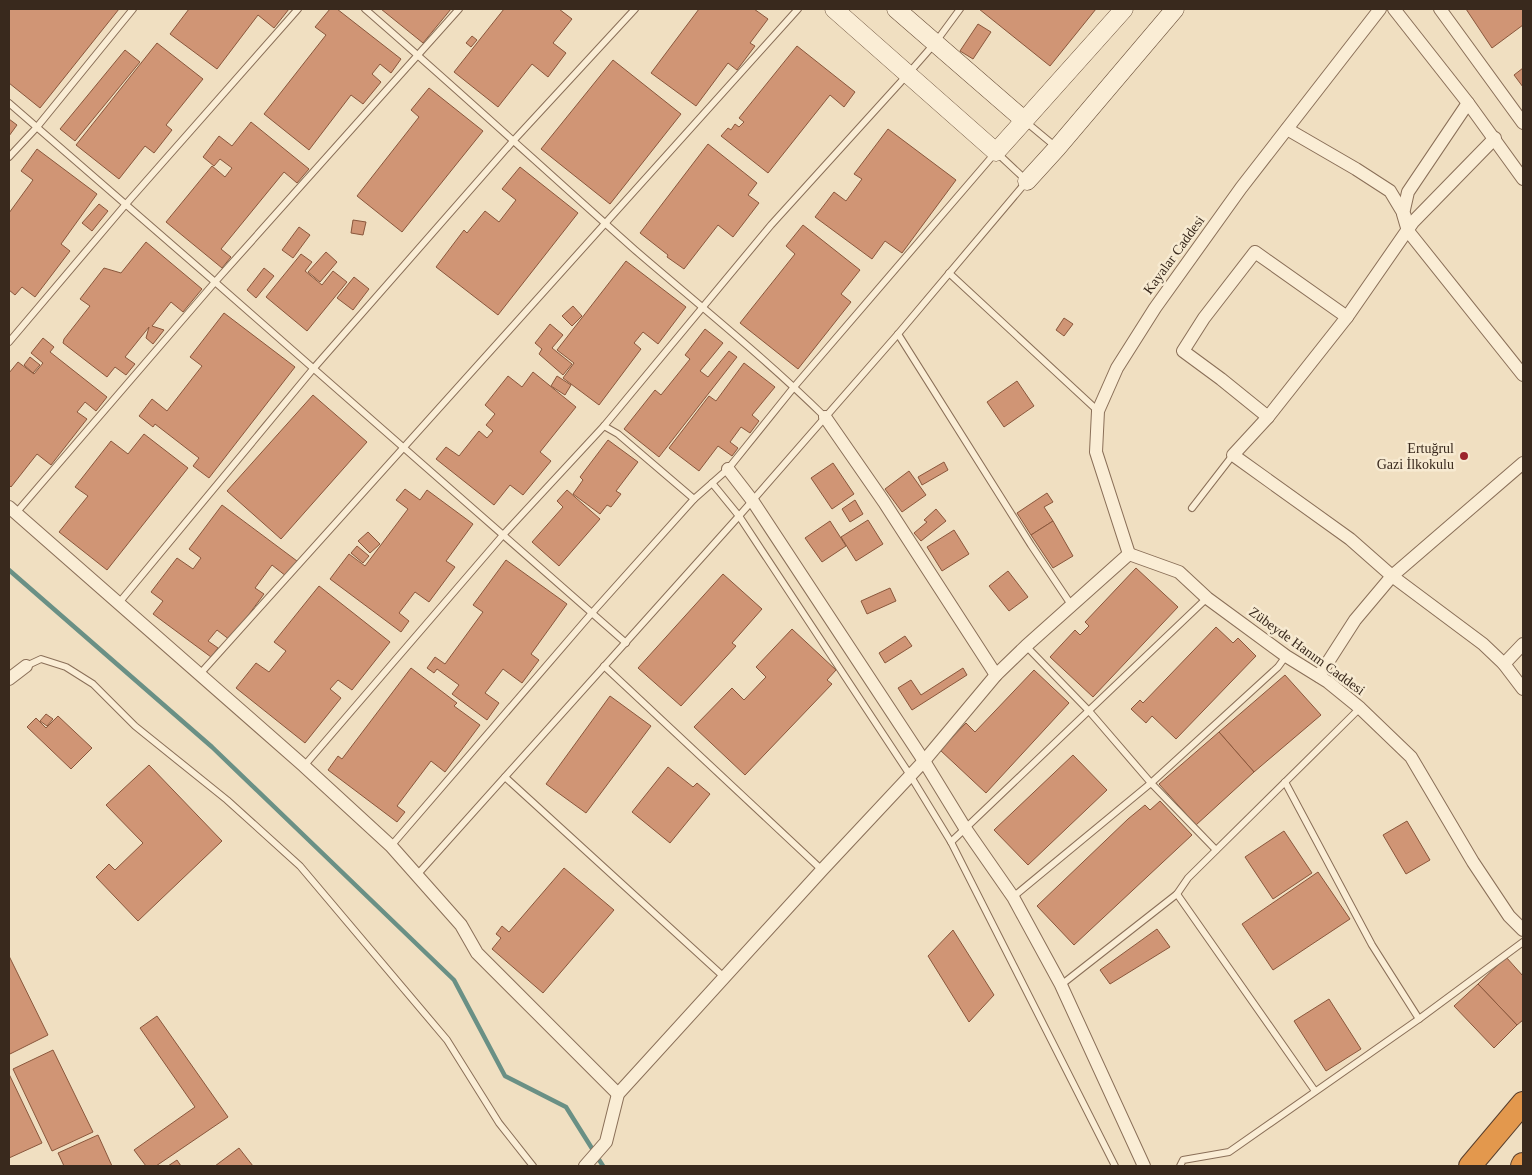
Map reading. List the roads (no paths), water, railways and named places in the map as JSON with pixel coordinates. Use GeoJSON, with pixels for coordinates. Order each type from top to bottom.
{"type":"FeatureCollection","features":[{"type":"Feature","properties":{"kind":"highway"},"geometry":{"type":"LineString","coordinates":[[1470,1166],[1523,1103]]}},
{"type":"Feature","properties":{"kind":"street"},"geometry":{"type":"LineString","coordinates":[[834,9],[996,152],[1124,9]]}},
{"type":"Feature","properties":{"kind":"street"},"geometry":{"type":"LineString","coordinates":[[896,9],[1024,120]]}},
{"type":"Feature","properties":{"kind":"street"},"geometry":{"type":"LineString","coordinates":[[1027,181],[1175,9]]}},
{"type":"Feature","properties":{"kind":"street","name":"Kayalar Caddesi"},"geometry":{"type":"LineString","coordinates":[[1128,554],[1096,452],[1098,411],[1117,368],[1155,308],[1241,188],[1380,9]]}},
{"type":"Feature","properties":{"kind":"street"},"geometry":{"type":"LineString","coordinates":[[1394,9],[1495,138],[1523,178]]}},
{"type":"Feature","properties":{"kind":"street"},"geometry":{"type":"LineString","coordinates":[[1440,9],[1523,123]]}},
{"type":"Feature","properties":{"kind":"street"},"geometry":{"type":"LineString","coordinates":[[1403,214],[1408,192],[1468,103]]}},
{"type":"Feature","properties":{"kind":"street"},"geometry":{"type":"LineString","coordinates":[[1287,129],[1390,191],[1411,226],[1523,375]]}},
{"type":"Feature","properties":{"kind":"street"},"geometry":{"type":"LineString","coordinates":[[1495,138],[1411,226],[1347,317],[1268,417],[1233,455],[1350,539],[1392,576],[1483,644],[1504,664],[1523,689]]}},
{"type":"Feature","properties":{"kind":"street"},"geometry":{"type":"LineString","coordinates":[[1268,417],[1183,351],[1204,318],[1255,252],[1347,317]]}},
{"type":"Feature","properties":{"kind":"street"},"geometry":{"type":"LineString","coordinates":[[825,417],[884,502],[996,675]]}},
{"type":"Feature","properties":{"kind":"street"},"geometry":{"type":"LineString","coordinates":[[1319,676],[1354,620],[1392,576],[1523,463]]}},
{"type":"Feature","properties":{"kind":"street"},"geometry":{"type":"LineString","coordinates":[[728,469],[752,500],[924,761],[965,828],[1013,897],[1061,985],[1144,1166]]}},
{"type":"Feature","properties":{"kind":"street"},"geometry":{"type":"LineString","coordinates":[[12,510],[304,766],[391,846],[461,925],[477,953],[618,1094]]}},
{"type":"Feature","properties":{"kind":"street"},"geometry":{"type":"LineString","coordinates":[[585,1166],[606,1142],[618,1094],[924,761],[996,675],[1128,554]]}},
{"type":"Feature","properties":{"kind":"street","name":"Zübeyde Hanım Caddesi"},"geometry":{"type":"LineString","coordinates":[[1128,554],[1179,572],[1207,598],[1286,656],[1319,676],[1360,708],[1411,757],[1473,862],[1509,916],[1523,930]]}},
{"type":"Feature","properties":{"kind":"street"},"geometry":{"type":"LineString","coordinates":[[1504,664],[1523,644]]}},
{"type":"Feature","properties":{"kind":"street"},"geometry":{"type":"LineString","coordinates":[[9,679],[26,666]]}},
{"type":"Feature","properties":{"kind":"lane"},"geometry":{"type":"LineString","coordinates":[[9,157],[37,128],[133,9]]}},
{"type":"Feature","properties":{"kind":"lane"},"geometry":{"type":"LineString","coordinates":[[9,342],[126,204],[298,9]]}},
{"type":"Feature","properties":{"kind":"lane"},"geometry":{"type":"LineString","coordinates":[[364,9],[514,140],[701,308],[794,387],[825,417]]}},
{"type":"Feature","properties":{"kind":"lane"},"geometry":{"type":"LineString","coordinates":[[12,510],[459,9]]}},
{"type":"Feature","properties":{"kind":"lane"},"geometry":{"type":"LineString","coordinates":[[118,604],[313,369],[514,140],[635,9]]}},
{"type":"Feature","properties":{"kind":"lane"},"geometry":{"type":"LineString","coordinates":[[199,675],[798,9]]}},
{"type":"Feature","properties":{"kind":"lane"},"geometry":{"type":"LineString","coordinates":[[304,766],[503,535],[604,426],[771,225],[908,74],[935,43],[960,9]]}},
{"type":"Feature","properties":{"kind":"lane"},"geometry":{"type":"LineString","coordinates":[[9,103],[626,644]]}},
{"type":"Feature","properties":{"kind":"lane"},"geometry":{"type":"LineString","coordinates":[[1024,120],[1057,148]]}},
{"type":"Feature","properties":{"kind":"lane"},"geometry":{"type":"LineString","coordinates":[[391,846],[591,614],[694,499],[728,469],[794,387],[996,152],[1027,181],[898,334],[739,516],[417,875]]}},
{"type":"Feature","properties":{"kind":"lane"},"geometry":{"type":"LineString","coordinates":[[949,273],[1098,411]]}},
{"type":"Feature","properties":{"kind":"lane"},"geometry":{"type":"LineString","coordinates":[[898,334],[1030,545],[1072,606]]}},
{"type":"Feature","properties":{"kind":"lane"},"geometry":{"type":"LineString","coordinates":[[604,426],[618,434],[694,499]]}},
{"type":"Feature","properties":{"kind":"lane"},"geometry":{"type":"LineString","coordinates":[[1192,508],[1233,455]]}},
{"type":"Feature","properties":{"kind":"lane"},"geometry":{"type":"LineString","coordinates":[[712,483],[739,516],[910,776],[950,842],[1115,1166]]}},
{"type":"Feature","properties":{"kind":"lane"},"geometry":{"type":"LineString","coordinates":[[950,842],[1207,598]]}},
{"type":"Feature","properties":{"kind":"lane"},"geometry":{"type":"LineString","coordinates":[[1026,646],[1089,711],[1151,783],[1216,850]]}},
{"type":"Feature","properties":{"kind":"lane"},"geometry":{"type":"LineString","coordinates":[[1013,897],[1151,783],[1278,667],[1286,656]]}},
{"type":"Feature","properties":{"kind":"lane"},"geometry":{"type":"LineString","coordinates":[[26,666],[41,659],[66,667],[93,684],[135,726],[227,800],[300,866],[447,1040],[499,1123],[533,1166]]}},
{"type":"Feature","properties":{"kind":"lane"},"geometry":{"type":"LineString","coordinates":[[604,666],[822,870]]}},
{"type":"Feature","properties":{"kind":"lane"},"geometry":{"type":"LineString","coordinates":[[1061,985],[1176,894],[1188,878],[1360,708]]}},
{"type":"Feature","properties":{"kind":"lane"},"geometry":{"type":"LineString","coordinates":[[505,777],[724,977]]}},
{"type":"Feature","properties":{"kind":"lane"},"geometry":{"type":"LineString","coordinates":[[1285,782],[1372,945],[1419,1020]]}},
{"type":"Feature","properties":{"kind":"lane"},"geometry":{"type":"LineString","coordinates":[[1176,894],[1315,1091]]}},
{"type":"Feature","properties":{"kind":"lane"},"geometry":{"type":"LineString","coordinates":[[1180,1166],[1183,1160],[1229,1152],[1419,1020],[1523,942]]}},
{"type":"Feature","properties":{"kind":"waterway"},"geometry":{"type":"LineString","coordinates":[[9,570],[212,747],[454,980],[505,1076],[566,1107],[603,1166]]}},
{"type":"Feature","properties":{"kind":"place","name":"Ertuğrul Gazi İlkokulu"},"geometry":{"type":"Point","coordinates":[1464,456]}}]}
